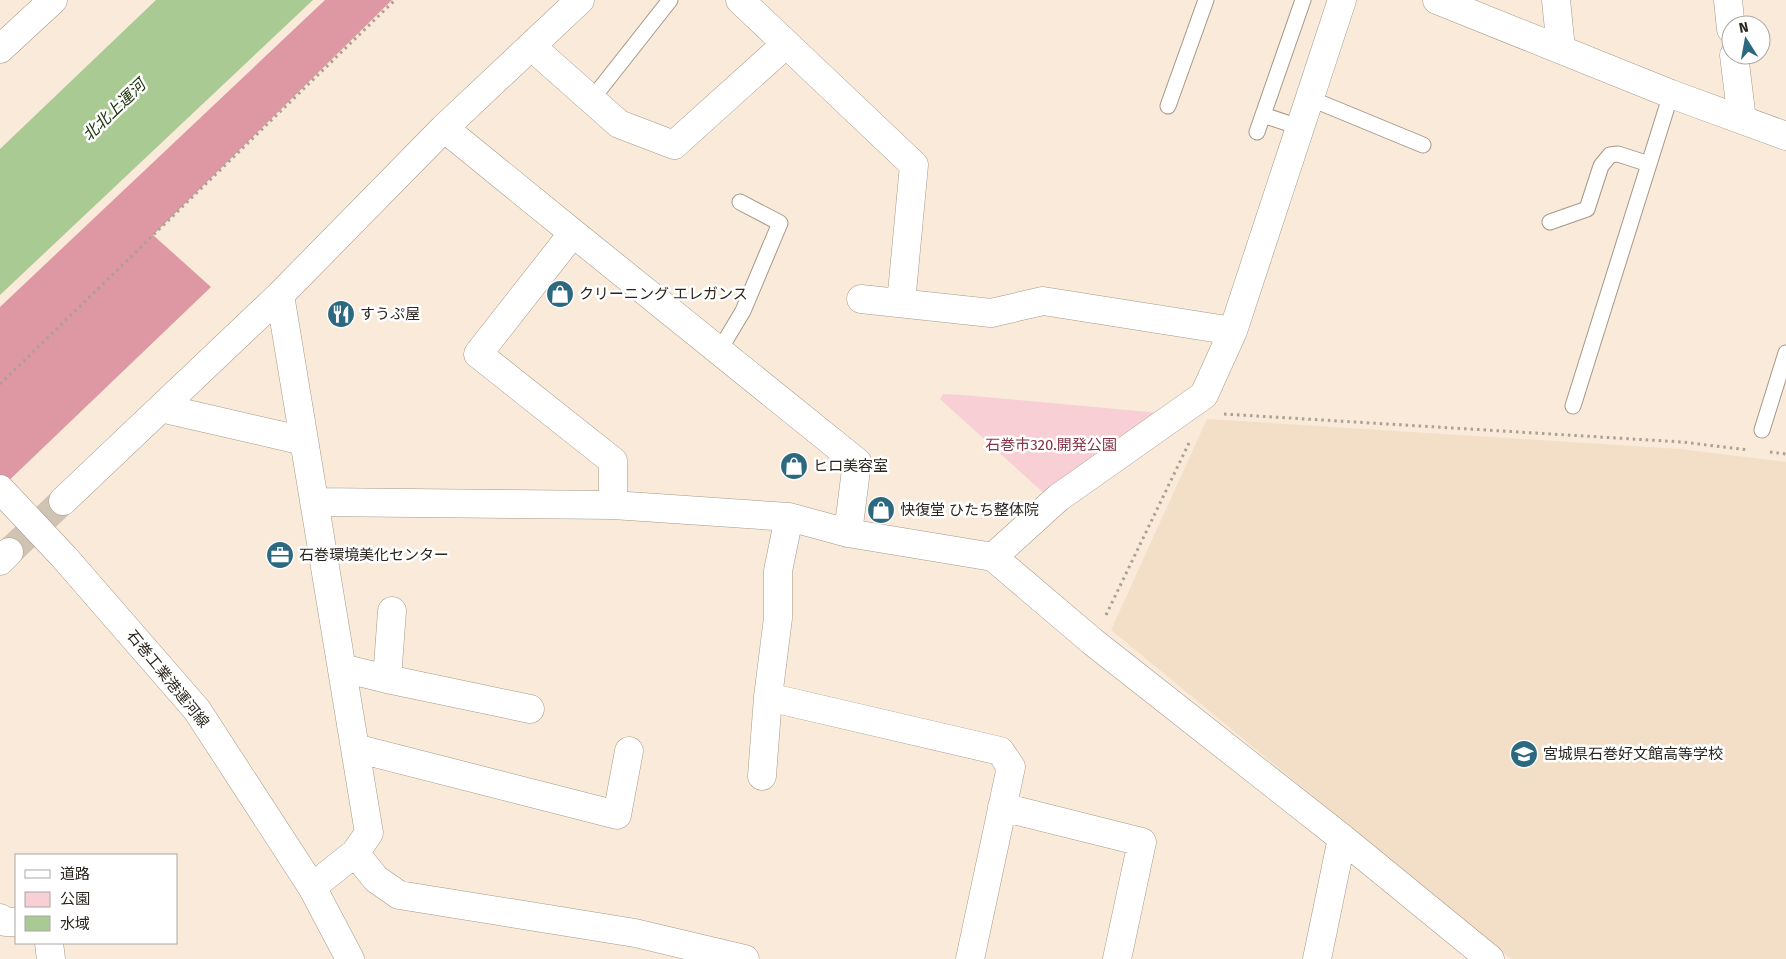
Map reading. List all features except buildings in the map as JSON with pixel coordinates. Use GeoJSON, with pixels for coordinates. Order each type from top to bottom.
{"type":"FeatureCollection","features":[{"type":"Feature","properties":{"kind":"main road"},"geometry":{"type":"LineString","coordinates":[[0,49],[53,0]]}},
{"type":"Feature","properties":{"kind":"main road"},"geometry":{"type":"LineString","coordinates":[[63,501],[280,295],[444,128],[580,0]]}},
{"type":"Feature","properties":{"kind":"main road"},"geometry":{"type":"LineString","coordinates":[[740,0],[914,165],[901,304]]}},
{"type":"Feature","properties":{"kind":"main road"},"geometry":{"type":"LineString","coordinates":[[993,557],[1058,498],[1204,395],[1233,331],[1342,0]]}},
{"type":"Feature","properties":{"kind":"main road"},"geometry":{"type":"LineString","coordinates":[[1437,0],[1671,94],[1786,136]]}},
{"type":"Feature","properties":{"kind":"main road"},"geometry":{"type":"LineString","coordinates":[[1556,0],[1561,49]]}},
{"type":"Feature","properties":{"kind":"main road"},"geometry":{"type":"LineString","coordinates":[[1728,0],[1730,15]]}},
{"type":"Feature","properties":{"kind":"main road"},"geometry":{"type":"LineString","coordinates":[[532,46],[619,124],[674,145],[786,44]]}},
{"type":"Feature","properties":{"kind":"main road"},"geometry":{"type":"LineString","coordinates":[[1735,65],[1742,120]]}},
{"type":"Feature","properties":{"kind":"main road"},"geometry":{"type":"LineString","coordinates":[[444,128],[857,462],[848,533]]}},
{"type":"Feature","properties":{"kind":"main road"},"geometry":{"type":"LineString","coordinates":[[573,233],[478,354],[613,461],[613,505]]}},
{"type":"Feature","properties":{"kind":"main road"},"geometry":{"type":"LineString","coordinates":[[280,295],[369,833],[354,853],[312,888]]}},
{"type":"Feature","properties":{"kind":"main road"},"geometry":{"type":"LineString","coordinates":[[861,299],[991,313],[1043,301],[1233,331]]}},
{"type":"Feature","properties":{"kind":"main road"},"geometry":{"type":"LineString","coordinates":[[161,408],[304,441]]}},
{"type":"Feature","properties":{"kind":"main road","name":"石巻工業港運河線"},"geometry":{"type":"LineString","coordinates":[[0,489],[64,557],[197,710],[312,888],[344,958]]}},
{"type":"Feature","properties":{"kind":"main road"},"geometry":{"type":"LineString","coordinates":[[314,502],[613,505],[789,517],[848,533],[993,557],[1093,642],[1342,838],[1490,959]]}},
{"type":"Feature","properties":{"kind":"main road"},"geometry":{"type":"LineString","coordinates":[[762,776],[768,697],[778,618],[778,571],[789,517]]}},
{"type":"Feature","properties":{"kind":"main road"},"geometry":{"type":"LineString","coordinates":[[387,679],[392,611]]}},
{"type":"Feature","properties":{"kind":"main road"},"geometry":{"type":"LineString","coordinates":[[342,668],[530,710]]}},
{"type":"Feature","properties":{"kind":"main road"},"geometry":{"type":"LineString","coordinates":[[768,697],[1000,751],[1011,767],[970,959]]}},
{"type":"Feature","properties":{"kind":"main road"},"geometry":{"type":"LineString","coordinates":[[355,748],[617,816],[629,751]]}},
{"type":"Feature","properties":{"kind":"main road"},"geometry":{"type":"LineString","coordinates":[[1002,807],[1142,842],[1117,959]]}},
{"type":"Feature","properties":{"kind":"main road"},"geometry":{"type":"LineString","coordinates":[[1317,959],[1342,838]]}},
{"type":"Feature","properties":{"kind":"main road"},"geometry":{"type":"LineString","coordinates":[[354,853],[376,879],[398,896],[635,933],[745,959]]}},
{"type":"Feature","properties":{"kind":"main road"},"geometry":{"type":"LineString","coordinates":[[0,918],[6,922],[15,922]]}},
{"type":"Feature","properties":{"kind":"main road"},"geometry":{"type":"LineString","coordinates":[[49,944],[50,959]]}},
{"type":"Feature","properties":{"kind":"lane"},"geometry":{"type":"LineString","coordinates":[[592,99],[670,0]]}},
{"type":"Feature","properties":{"kind":"lane"},"geometry":{"type":"LineString","coordinates":[[1168,106],[1206,0]]}},
{"type":"Feature","properties":{"kind":"lane"},"geometry":{"type":"LineString","coordinates":[[1256,132],[1303,0]]}},
{"type":"Feature","properties":{"kind":"lane"},"geometry":{"type":"LineString","coordinates":[[1573,406],[1671,94]]}},
{"type":"Feature","properties":{"kind":"lane"},"geometry":{"type":"LineString","coordinates":[[1309,98],[1423,145]]}},
{"type":"Feature","properties":{"kind":"lane"},"geometry":{"type":"LineString","coordinates":[[1263,115],[1299,127]]}},
{"type":"Feature","properties":{"kind":"lane"},"geometry":{"type":"LineString","coordinates":[[1550,222],[1587,208],[1601,166],[1610,155],[1618,154],[1650,164]]}},
{"type":"Feature","properties":{"kind":"lane"},"geometry":{"type":"LineString","coordinates":[[719,351],[743,311],[780,223],[740,202]]}},
{"type":"Feature","properties":{"kind":"lane"},"geometry":{"type":"LineString","coordinates":[[1762,430],[1786,353]]}},
{"type":"Feature","properties":{"kind":"path"},"geometry":{"type":"LineString","coordinates":[[0,384],[395,0]]}},
{"type":"Feature","properties":{"kind":"path"},"geometry":{"type":"LineString","coordinates":[[1224,414],[1682,442],[1758,451]]}},
{"type":"Feature","properties":{"kind":"path"},"geometry":{"type":"LineString","coordinates":[[1093,642],[1191,439]]}},
{"type":"Feature","properties":{"kind":"path"},"geometry":{"type":"LineString","coordinates":[[1767,452],[1786,454]]}},
{"type":"Feature","properties":{"kind":"shaded area"},"geometry":{"type":"Polygon","coordinates":[[[325,0],[392,0],[153,235],[211,287],[0,489],[0,307],[325,0]]]}},
{"type":"Feature","properties":{"kind":"shaded area","name":"宮城県石巻好文館高等学校"},"geometry":{"type":"Polygon","coordinates":[[[1207,419],[1680,449],[1786,462],[1786,959],[1511,959],[1111,630],[1207,419]]]}},
{"type":"Feature","properties":{"kind":"green space","name":"石巻市320.開発公園"},"geometry":{"type":"Polygon","coordinates":[[[943,394],[1170,414],[1048,497],[940,399],[943,394]]]}},
{"type":"Feature","properties":{"kind":"water","name":"北北上運河"},"geometry":{"type":"Polygon","coordinates":[[[156,0],[313,0],[0,295],[0,149],[156,0]]]}},
{"type":"Feature","properties":{"kind":"tunnel"},"geometry":{"type":"LineString","coordinates":[[9,552],[63,501]]}},
{"type":"Feature","properties":{"kind":"place","name":"クリーニング エレガンス"},"geometry":{"type":"Point","coordinates":[560,294]}},
{"type":"Feature","properties":{"kind":"place","name":"すうぷ屋"},"geometry":{"type":"Point","coordinates":[341,314]}},
{"type":"Feature","properties":{"kind":"place","name":"ヒロ美容室"},"geometry":{"type":"Point","coordinates":[794,466]}},
{"type":"Feature","properties":{"kind":"place","name":"快復堂 ひたち整体院"},"geometry":{"type":"Point","coordinates":[881,510]}},
{"type":"Feature","properties":{"kind":"place","name":"石巻環境美化センター"},"geometry":{"type":"Point","coordinates":[280,555]}},
{"type":"Feature","properties":{"kind":"place","name":"宮城県石巻好文館高等学校"},"geometry":{"type":"Point","coordinates":[1524,754]}}]}
